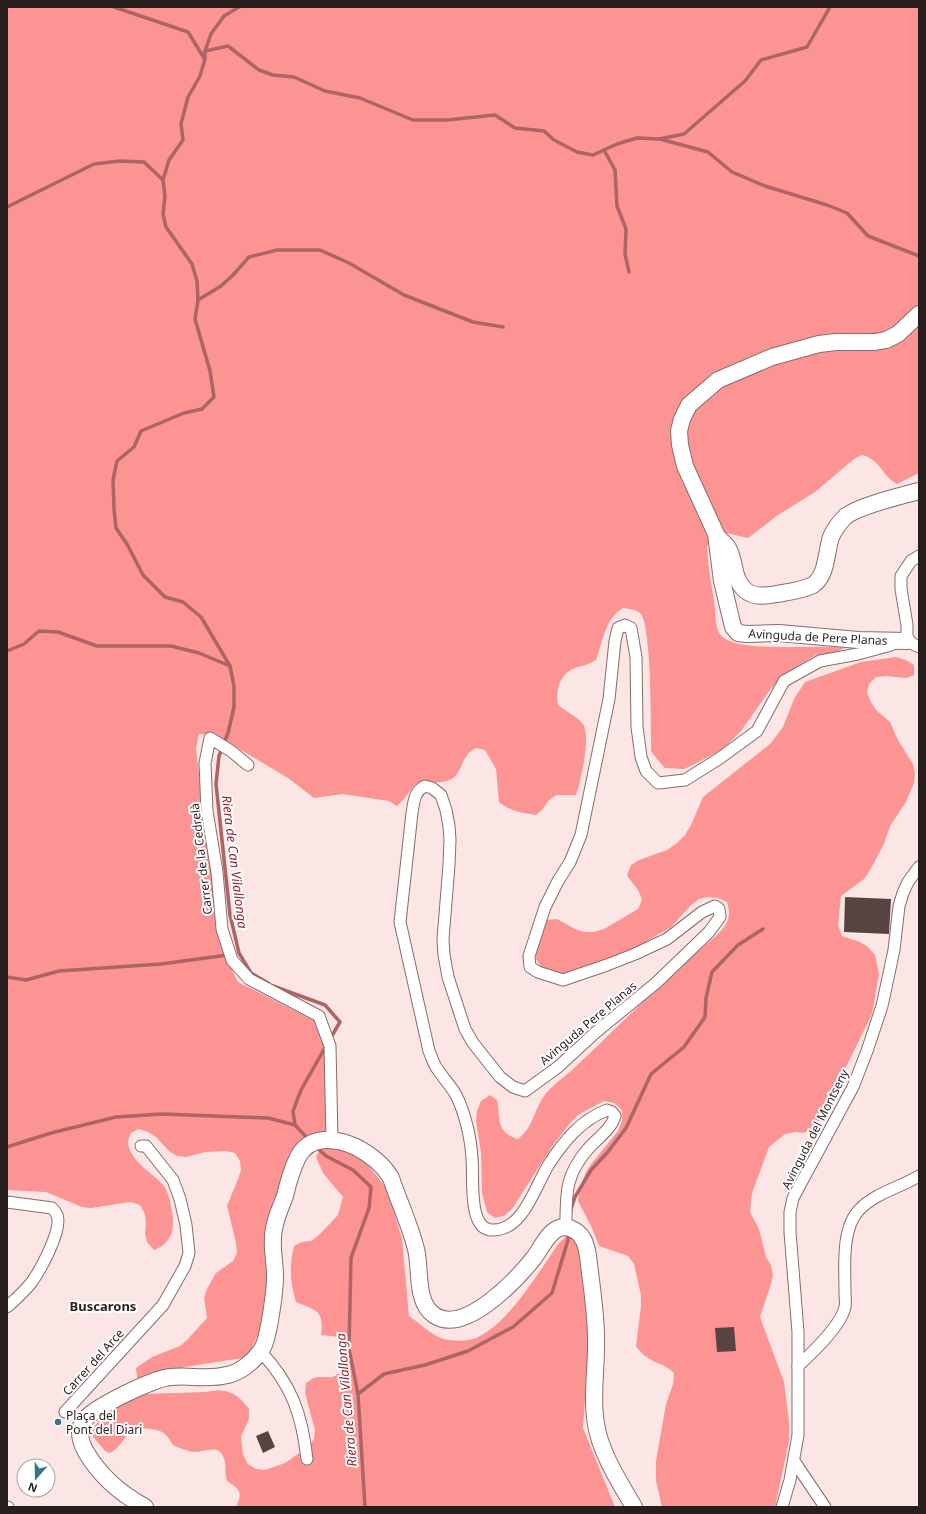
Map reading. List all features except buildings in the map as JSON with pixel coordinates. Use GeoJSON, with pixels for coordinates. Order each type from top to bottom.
{"type":"FeatureCollection","features":[{"type":"Feature","properties":{"kind":"street"},"geometry":{"type":"LineString","coordinates":[[919,314],[898,334],[886,340],[875,342],[836,342],[819,344],[772,357],[718,380],[702,392],[689,405],[682,419],[679,431],[680,445],[685,466],[716,534],[728,549],[736,578],[746,591],[758,596],[783,593],[806,588],[814,584],[819,579],[831,537],[837,526],[846,516],[876,503],[919,491]]}},
{"type":"Feature","properties":{"kind":"street","name":"Avinguda de Pere Planas"},"geometry":{"type":"LineString","coordinates":[[716,534],[726,596],[733,627],[738,633],[778,633],[913,644]]}},
{"type":"Feature","properties":{"kind":"street"},"geometry":{"type":"LineString","coordinates":[[913,644],[907,625],[901,589],[901,576],[910,561],[919,556]]}},
{"type":"Feature","properties":{"kind":"street","name":"Avinguda Pere Planas"},"geometry":{"type":"LineString","coordinates":[[566,1227],[566,1194],[571,1175],[577,1162],[588,1148],[610,1127],[614,1116],[612,1112],[607,1110],[591,1117],[576,1128],[549,1164],[527,1206],[508,1227],[503,1229],[485,1229],[476,1216],[473,1200],[472,1159],[466,1125],[455,1094],[437,1070],[429,1051],[400,922],[412,813],[414,798],[417,791],[425,786],[437,792],[441,795],[446,810],[450,840],[443,939],[444,955],[448,977],[466,1029],[473,1043],[500,1077],[513,1088],[525,1091],[558,1067],[606,1023],[656,983],[709,932],[720,917],[719,908],[715,906],[702,912],[667,939],[649,948],[607,965],[563,980],[538,972],[530,967],[529,956],[545,907],[558,881],[570,862],[581,835],[609,699],[615,641],[618,628],[625,625],[631,628],[636,657],[637,727],[641,757],[646,771],[658,783],[685,780],[720,758],[757,731],[784,681],[820,661],[913,644]]}},
{"type":"Feature","properties":{"kind":"street","name":"Carrer de la Cedrelà"},"geometry":{"type":"LineString","coordinates":[[248,765],[231,751],[210,738],[205,763],[207,811],[217,872],[222,929],[232,960],[249,979],[319,1016],[330,1046],[332,1139]]}},
{"type":"Feature","properties":{"kind":"street","name":"Avinguda del Montseny"},"geometry":{"type":"LineString","coordinates":[[782,1507],[794,1461],[798,1435],[798,1332],[790,1232],[790,1212],[793,1198],[853,1087],[864,1058],[882,1006],[894,950],[899,906],[908,882],[919,867]]}},
{"type":"Feature","properties":{"kind":"street"},"geometry":{"type":"LineString","coordinates":[[145,1507],[123,1494],[97,1468],[81,1442],[80,1428],[83,1422],[93,1412],[156,1380],[170,1377],[227,1376],[238,1371],[261,1352],[267,1338],[274,1296],[275,1274],[273,1237],[290,1177],[298,1157],[303,1150],[317,1142],[332,1139],[357,1148],[372,1157],[387,1170],[416,1250],[419,1281],[425,1302],[429,1310],[435,1316],[453,1320],[463,1318],[484,1306],[520,1274],[553,1232],[561,1227],[566,1227],[571,1228],[580,1234],[586,1245],[588,1256],[596,1336],[594,1398],[596,1425],[607,1456],[634,1507]]}},
{"type":"Feature","properties":{"kind":"street","name":"Carrer del Arce"},"geometry":{"type":"LineString","coordinates":[[65,1412],[163,1306],[186,1266],[189,1253],[186,1225],[180,1199],[173,1180],[146,1146],[141,1146]]}},
{"type":"Feature","properties":{"kind":"street"},"geometry":{"type":"LineString","coordinates":[[798,1366],[830,1334],[845,1307],[846,1237],[850,1222],[858,1211],[868,1202],[880,1194],[903,1185],[919,1176]]}},
{"type":"Feature","properties":{"kind":"street"},"geometry":{"type":"LineString","coordinates":[[7,1202],[52,1208],[58,1216],[58,1228],[50,1251],[32,1282],[18,1298],[7,1306]]}},
{"type":"Feature","properties":{"kind":"street"},"geometry":{"type":"LineString","coordinates":[[261,1352],[275,1367],[295,1404],[301,1420],[307,1459]]}},
{"type":"Feature","properties":{"kind":"street"},"geometry":{"type":"LineString","coordinates":[[794,1461],[825,1507]]}},
{"type":"Feature","properties":{"kind":"shaded area"},"geometry":{"type":"Polygon","coordinates":[[[7,7],[919,7],[919,473],[897,484],[887,476],[873,460],[862,455],[854,459],[815,492],[778,515],[748,538],[726,533],[707,546],[717,626],[720,634],[728,640],[741,644],[758,646],[845,648],[836,652],[816,655],[783,676],[770,690],[741,731],[719,751],[684,769],[665,768],[651,751],[649,656],[644,621],[640,613],[623,608],[608,624],[596,660],[567,672],[560,682],[557,693],[558,705],[581,722],[585,730],[586,748],[583,770],[576,795],[556,795],[548,801],[543,809],[536,815],[512,810],[499,802],[496,769],[485,750],[476,748],[469,752],[456,776],[449,780],[415,784],[397,806],[389,801],[342,794],[314,798],[288,778],[216,735],[199,734],[196,748],[207,842],[228,962],[238,982],[315,1021],[326,1046],[329,1129],[298,1142],[282,1187],[263,1325],[250,1352],[242,1358],[185,1367],[156,1375],[137,1378],[136,1368],[152,1357],[180,1346],[207,1318],[204,1298],[207,1289],[216,1273],[233,1261],[237,1253],[227,1206],[241,1170],[240,1161],[235,1153],[226,1151],[205,1152],[186,1157],[177,1156],[169,1151],[156,1137],[148,1132],[139,1129],[131,1133],[128,1143],[133,1155],[141,1165],[164,1186],[171,1203],[173,1226],[170,1238],[161,1247],[154,1250],[147,1242],[145,1233],[145,1214],[140,1205],[130,1202],[91,1208],[82,1207],[46,1192],[7,1190],[7,7]]]}},
{"type":"Feature","properties":{"kind":"shaded area"},"geometry":{"type":"Polygon","coordinates":[[[896,657],[906,660],[914,665],[914,675],[906,678],[886,676],[876,677],[869,684],[867,693],[876,710],[890,722],[898,740],[913,764],[915,773],[914,783],[906,802],[890,826],[884,844],[869,872],[864,879],[841,896],[838,925],[842,936],[860,942],[868,947],[875,955],[879,974],[872,1014],[819,1122],[813,1129],[804,1133],[795,1132],[785,1134],[769,1147],[752,1193],[750,1212],[759,1229],[766,1257],[771,1265],[773,1275],[760,1317],[784,1382],[789,1422],[789,1441],[775,1507],[662,1507],[656,1481],[656,1461],[666,1404],[673,1384],[674,1373],[645,1356],[636,1346],[641,1295],[634,1264],[628,1256],[599,1246],[592,1228],[578,1201],[579,1191],[586,1172],[618,1131],[622,1121],[622,1110],[614,1103],[604,1101],[578,1115],[553,1145],[512,1209],[504,1216],[495,1218],[487,1212],[482,1193],[481,1153],[476,1121],[477,1111],[481,1101],[490,1095],[497,1100],[499,1119],[502,1129],[506,1133],[518,1139],[532,1121],[541,1101],[550,1089],[571,1071],[642,1002],[716,936],[726,925],[729,913],[727,902],[718,898],[708,897],[699,899],[691,905],[671,927],[637,947],[598,963],[561,974],[541,967],[536,959],[535,949],[546,920],[557,919],[575,929],[584,932],[594,932],[604,929],[638,909],[642,900],[641,896],[638,889],[627,875],[631,865],[639,860],[667,850],[685,835],[703,797],[770,744],[783,727],[794,699],[805,682],[861,662],[896,657]]]}},
{"type":"Feature","properties":{"kind":"shaded area"},"geometry":{"type":"Polygon","coordinates":[[[329,1144],[363,1159],[388,1190],[402,1239],[409,1316],[441,1338],[456,1341],[466,1340],[476,1338],[491,1329],[503,1319],[524,1294],[559,1243],[566,1236],[575,1236],[582,1242],[590,1334],[583,1428],[615,1507],[236,1507],[240,1495],[235,1486],[227,1481],[224,1459],[221,1452],[218,1450],[214,1449],[194,1452],[186,1450],[173,1445],[166,1435],[158,1430],[135,1427],[128,1433],[117,1448],[109,1453],[105,1451],[91,1434],[95,1425],[110,1411],[122,1403],[142,1394],[225,1391],[235,1395],[249,1409],[249,1419],[241,1436],[243,1455],[248,1464],[256,1469],[265,1470],[285,1463],[308,1447],[314,1439],[315,1430],[305,1393],[306,1383],[314,1378],[332,1377],[340,1373],[343,1370],[348,1358],[348,1349],[344,1341],[338,1337],[321,1335],[322,1327],[318,1312],[296,1302],[291,1281],[291,1261],[294,1246],[302,1242],[311,1241],[319,1235],[338,1215],[343,1197],[323,1173],[316,1157],[321,1147],[329,1144]]]}},
{"type":"Feature","properties":{"kind":"waterway"},"geometry":{"type":"LineString","coordinates":[[114,7],[188,32],[204,58]]}},
{"type":"Feature","properties":{"kind":"waterway"},"geometry":{"type":"LineString","coordinates":[[239,7],[224,16],[211,34],[205,51],[205,59],[200,76],[188,97],[181,124],[183,140],[169,160],[163,180],[165,197],[163,214],[166,227],[192,264],[197,281],[198,300],[195,319],[210,371],[214,397],[202,409],[184,413],[141,431],[134,447],[117,461],[113,480],[116,528],[127,544],[143,575],[165,597],[183,602],[201,617],[230,666],[234,686],[234,707],[228,733],[219,756],[216,784],[230,915],[239,953],[251,973],[268,983]]}},
{"type":"Feature","properties":{"kind":"waterway"},"geometry":{"type":"LineString","coordinates":[[205,51],[228,46],[259,70],[273,75],[294,77],[325,91],[360,98],[413,120],[447,120],[495,115],[515,128],[544,131],[554,140],[577,152],[593,155],[617,144],[637,138],[659,139],[684,134],[745,81],[761,60],[807,47],[830,7]]}},
{"type":"Feature","properties":{"kind":"waterway"},"geometry":{"type":"LineString","coordinates":[[660,139],[708,152],[732,172],[765,186],[827,205],[847,213],[868,236],[919,256]]}},
{"type":"Feature","properties":{"kind":"waterway"},"geometry":{"type":"LineString","coordinates":[[604,150],[615,170],[617,206],[626,229],[625,254],[629,272]]}},
{"type":"Feature","properties":{"kind":"waterway"},"geometry":{"type":"LineString","coordinates":[[7,207],[94,164],[120,161],[144,162],[163,180]]}},
{"type":"Feature","properties":{"kind":"waterway"},"geometry":{"type":"LineString","coordinates":[[198,300],[221,286],[249,257],[277,250],[320,250],[349,263],[404,295],[473,322],[503,327]]}},
{"type":"Feature","properties":{"kind":"waterway"},"geometry":{"type":"LineString","coordinates":[[7,651],[24,644],[39,631],[58,632],[97,646],[171,646],[199,653],[230,666]]}},
{"type":"Feature","properties":{"kind":"waterway"},"geometry":{"type":"LineString","coordinates":[[571,1209],[575,1197],[591,1170],[607,1153],[626,1128],[651,1074],[684,1047],[705,1017],[706,998],[712,972],[738,945],[763,929]]}},
{"type":"Feature","properties":{"kind":"waterway"},"geometry":{"type":"LineString","coordinates":[[7,977],[26,980],[59,971],[161,964],[228,955]]}},
{"type":"Feature","properties":{"kind":"waterway","name":"Riera de Can Vilallonga"},"geometry":{"type":"LineString","coordinates":[[273,986],[325,1005],[340,1022],[330,1039]]}},
{"type":"Feature","properties":{"kind":"waterway","name":"Riera de Can Vilallonga"},"geometry":{"type":"LineString","coordinates":[[309,1140],[295,1125],[293,1111],[301,1090],[326,1046]]}},
{"type":"Feature","properties":{"kind":"waterway"},"geometry":{"type":"LineString","coordinates":[[7,1147],[51,1133],[116,1117],[162,1114],[268,1118],[295,1125]]}},
{"type":"Feature","properties":{"kind":"waterway","name":"Riera de Can Vilallonga"},"geometry":{"type":"LineString","coordinates":[[316,1147],[326,1156],[353,1170],[371,1187],[369,1208],[351,1258],[349,1349],[358,1394],[365,1507]]}},
{"type":"Feature","properties":{"kind":"waterway"},"geometry":{"type":"LineString","coordinates":[[358,1394],[384,1374],[425,1365],[468,1351],[513,1327],[552,1293],[569,1234]]}},
{"type":"Feature","properties":{"kind":"place","name":"Plaça del Pont del Diari"},"geometry":{"type":"Point","coordinates":[58,1422]}},
{"type":"Feature","properties":{"kind":"district","name":"Buscarons"},"geometry":{"type":"Point","coordinates":[103,1306]}}]}
